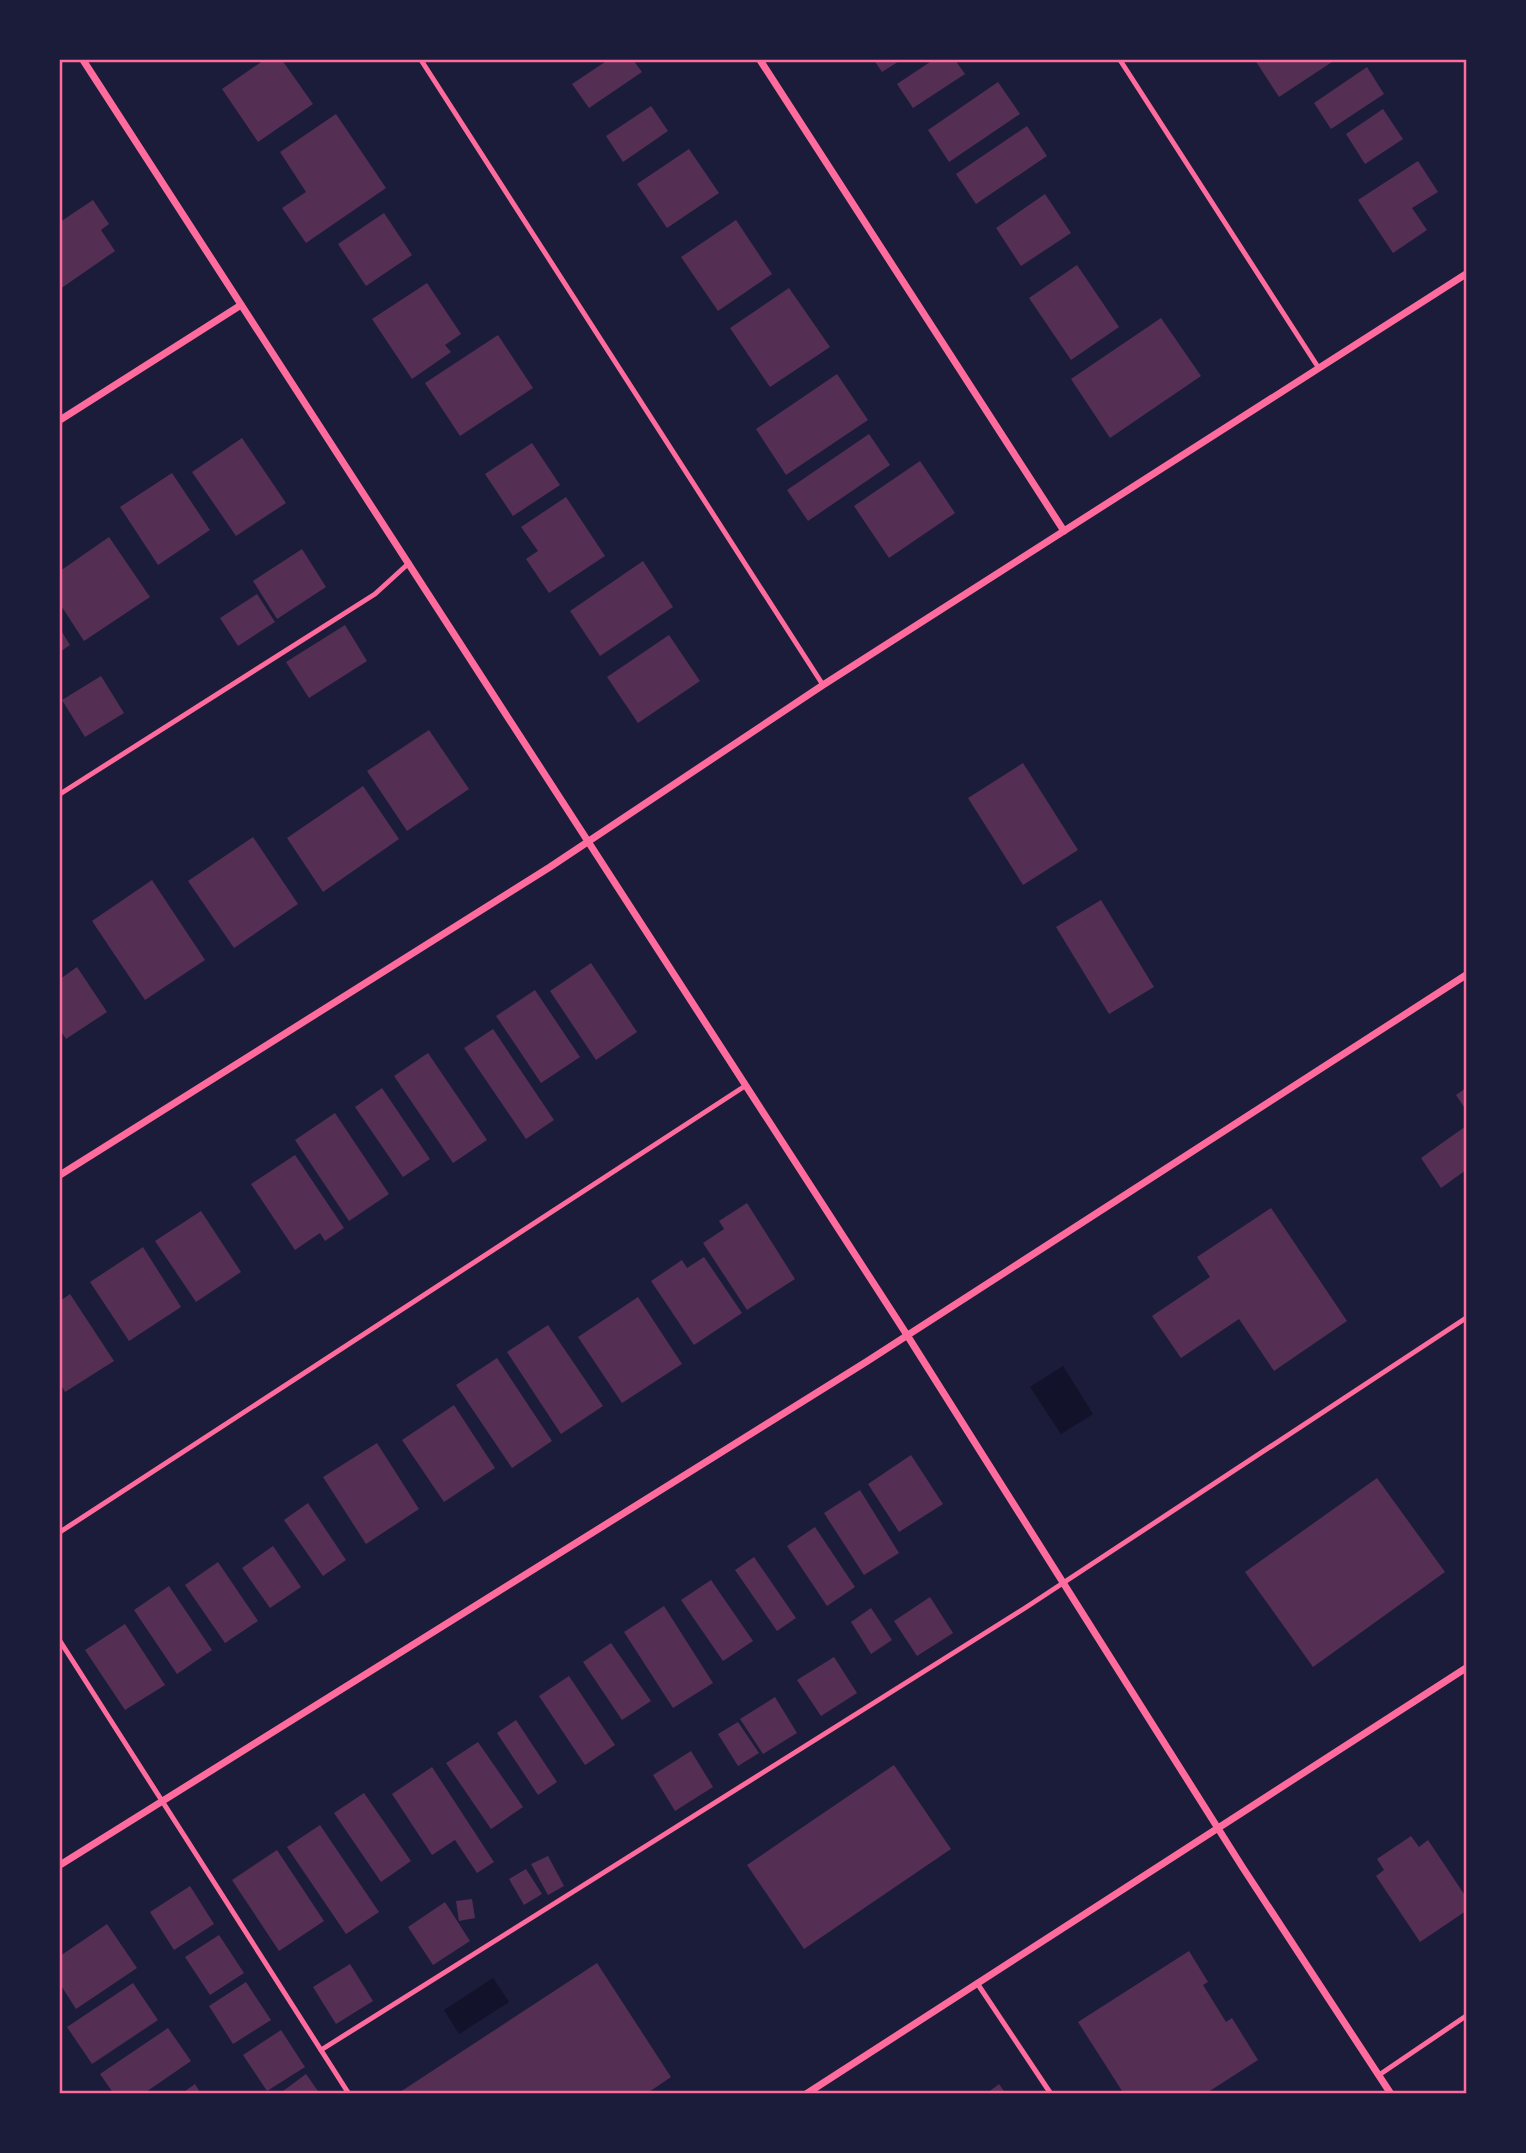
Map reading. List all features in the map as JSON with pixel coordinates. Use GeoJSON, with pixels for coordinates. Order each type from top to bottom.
{"type":"FeatureCollection","features":[{"type":"Feature","properties":{"kind":"street"},"geometry":{"type":"LineString","coordinates":[[83,60],[907,1335],[1218,1828],[1391,2094]]}},
{"type":"Feature","properties":{"kind":"street"},"geometry":{"type":"LineString","coordinates":[[760,60],[1064,531]]}},
{"type":"Feature","properties":{"kind":"street"},"geometry":{"type":"LineString","coordinates":[[60,1175],[587,843],[823,685],[1466,274]]}},
{"type":"Feature","properties":{"kind":"street"},"geometry":{"type":"LineString","coordinates":[[60,421],[241,305]]}},
{"type":"Feature","properties":{"kind":"street"},"geometry":{"type":"LineString","coordinates":[[60,1865],[907,1335],[1466,975]]}},
{"type":"Feature","properties":{"kind":"street"},"geometry":{"type":"LineString","coordinates":[[806,2094],[1466,1668]]}},
{"type":"Feature","properties":{"kind":"lane"},"geometry":{"type":"LineString","coordinates":[[421,60],[823,685]]}},
{"type":"Feature","properties":{"kind":"lane"},"geometry":{"type":"LineString","coordinates":[[1120,60],[1318,367]]}},
{"type":"Feature","properties":{"kind":"lane"},"geometry":{"type":"LineString","coordinates":[[60,794],[375,594],[409,563]]}},
{"type":"Feature","properties":{"kind":"lane"},"geometry":{"type":"LineString","coordinates":[[60,1532],[745,1086]]}},
{"type":"Feature","properties":{"kind":"lane"},"geometry":{"type":"LineString","coordinates":[[321,2050],[1064,1583],[1466,1318]]}},
{"type":"Feature","properties":{"kind":"lane"},"geometry":{"type":"LineString","coordinates":[[60,1641],[349,2094]]}},
{"type":"Feature","properties":{"kind":"lane"},"geometry":{"type":"LineString","coordinates":[[978,1983],[1051,2094]]}},
{"type":"Feature","properties":{"kind":"lane"},"geometry":{"type":"LineString","coordinates":[[1379,2075],[1466,2016]]}},
{"type":"Feature","properties":{"kind":"shaded area"},"geometry":{"type":"Polygon","coordinates":[[[1063,1366],[1093,1414],[1061,1434],[1030,1387],[1063,1366]]]}},
{"type":"Feature","properties":{"kind":"shaded area"},"geometry":{"type":"Polygon","coordinates":[[[493,1978],[509,2002],[459,2034],[444,2010],[493,1978]]]}},
{"type":"Feature","properties":{"kind":"building"},"geometry":{"type":"Polygon","coordinates":[[[264,60],[282,60],[313,104],[258,142],[222,89],[264,60]]]}},
{"type":"Feature","properties":{"kind":"building"},"geometry":{"type":"Polygon","coordinates":[[[608,60],[633,60],[642,72],[589,108],[572,84],[608,60]]]}},
{"type":"Feature","properties":{"kind":"building"},"geometry":{"type":"Polygon","coordinates":[[[874,60],[901,60],[882,72],[874,60]]]}},
{"type":"Feature","properties":{"kind":"building"},"geometry":{"type":"Polygon","coordinates":[[[933,60],[955,60],[965,74],[913,108],[897,84],[933,60]]]}},
{"type":"Feature","properties":{"kind":"building"},"geometry":{"type":"Polygon","coordinates":[[[1255,60],[1335,60],[1279,97],[1255,60]]]}},
{"type":"Feature","properties":{"kind":"building"},"geometry":{"type":"Polygon","coordinates":[[[1367,67],[1384,94],[1331,129],[1314,103],[1367,67]]]}},
{"type":"Feature","properties":{"kind":"building"},"geometry":{"type":"Polygon","coordinates":[[[998,82],[1020,114],[949,162],[928,130],[998,82]]]}},
{"type":"Feature","properties":{"kind":"building"},"geometry":{"type":"Polygon","coordinates":[[[651,106],[668,131],[623,162],[606,136],[651,106]]]}},
{"type":"Feature","properties":{"kind":"building"},"geometry":{"type":"Polygon","coordinates":[[[1383,109],[1403,139],[1365,164],[1346,134],[1383,109]]]}},
{"type":"Feature","properties":{"kind":"building"},"geometry":{"type":"Polygon","coordinates":[[[336,114],[386,188],[306,243],[282,208],[306,192],[280,152],[336,114]]]}},
{"type":"Feature","properties":{"kind":"building"},"geometry":{"type":"Polygon","coordinates":[[[1027,126],[1047,156],[976,204],[956,174],[1027,126]]]}},
{"type":"Feature","properties":{"kind":"building"},"geometry":{"type":"Polygon","coordinates":[[[689,149],[719,193],[667,228],[637,184],[689,149]]]}},
{"type":"Feature","properties":{"kind":"building"},"geometry":{"type":"Polygon","coordinates":[[[1418,161],[1438,192],[1412,208],[1427,230],[1393,253],[1358,200],[1418,161]]]}},
{"type":"Feature","properties":{"kind":"building"},"geometry":{"type":"Polygon","coordinates":[[[1045,194],[1071,233],[1021,266],[996,228],[1045,194]]]}},
{"type":"Feature","properties":{"kind":"building"},"geometry":{"type":"Polygon","coordinates":[[[93,200],[109,224],[101,230],[115,251],[60,289],[60,222],[93,200]]]}},
{"type":"Feature","properties":{"kind":"building"},"geometry":{"type":"Polygon","coordinates":[[[384,213],[412,255],[366,286],[338,244],[384,213]]]}},
{"type":"Feature","properties":{"kind":"building"},"geometry":{"type":"Polygon","coordinates":[[[736,220],[772,274],[718,311],[681,257],[736,220]]]}},
{"type":"Feature","properties":{"kind":"building"},"geometry":{"type":"Polygon","coordinates":[[[1077,265],[1119,327],[1071,360],[1029,298],[1077,265]]]}},
{"type":"Feature","properties":{"kind":"building"},"geometry":{"type":"Polygon","coordinates":[[[427,283],[461,334],[445,345],[451,352],[412,379],[372,319],[427,283]]]}},
{"type":"Feature","properties":{"kind":"building"},"geometry":{"type":"Polygon","coordinates":[[[789,288],[830,347],[770,387],[730,328],[789,288]]]}},
{"type":"Feature","properties":{"kind":"building"},"geometry":{"type":"Polygon","coordinates":[[[1161,318],[1201,376],[1110,438],[1071,379],[1161,318]]]}},
{"type":"Feature","properties":{"kind":"building"},"geometry":{"type":"Polygon","coordinates":[[[498,335],[533,388],[460,436],[425,383],[498,335]]]}},
{"type":"Feature","properties":{"kind":"building"},"geometry":{"type":"Polygon","coordinates":[[[837,374],[868,420],[786,475],[756,429],[837,374]]]}},
{"type":"Feature","properties":{"kind":"building"},"geometry":{"type":"Polygon","coordinates":[[[869,434],[890,465],[808,521],[787,490],[869,434]]]}},
{"type":"Feature","properties":{"kind":"building"},"geometry":{"type":"Polygon","coordinates":[[[242,438],[286,503],[236,536],[192,472],[242,438]]]}},
{"type":"Feature","properties":{"kind":"building"},"geometry":{"type":"Polygon","coordinates":[[[532,443],[560,485],[513,516],[485,474],[532,443]]]}},
{"type":"Feature","properties":{"kind":"building"},"geometry":{"type":"Polygon","coordinates":[[[920,461],[955,513],[889,558],[854,506],[920,461]]]}},
{"type":"Feature","properties":{"kind":"building"},"geometry":{"type":"Polygon","coordinates":[[[172,473],[210,530],[158,565],[120,507],[172,473]]]}},
{"type":"Feature","properties":{"kind":"building"},"geometry":{"type":"Polygon","coordinates":[[[566,497],[605,556],[549,593],[526,559],[538,551],[521,527],[566,497]]]}},
{"type":"Feature","properties":{"kind":"building"},"geometry":{"type":"Polygon","coordinates":[[[109,537],[150,597],[84,641],[60,604],[60,571],[109,537]]]}},
{"type":"Feature","properties":{"kind":"building"},"geometry":{"type":"Polygon","coordinates":[[[302,549],[326,587],[277,619],[253,581],[302,549]]]}},
{"type":"Feature","properties":{"kind":"building"},"geometry":{"type":"Polygon","coordinates":[[[643,561],[673,607],[600,656],[570,611],[643,561]]]}},
{"type":"Feature","properties":{"kind":"building"},"geometry":{"type":"Polygon","coordinates":[[[257,594],[275,622],[238,646],[220,618],[257,594]]]}},
{"type":"Feature","properties":{"kind":"building"},"geometry":{"type":"Polygon","coordinates":[[[345,625],[367,661],[309,698],[286,662],[345,625]]]}},
{"type":"Feature","properties":{"kind":"building"},"geometry":{"type":"Polygon","coordinates":[[[60,629],[70,645],[60,652],[60,629]]]}},
{"type":"Feature","properties":{"kind":"building"},"geometry":{"type":"Polygon","coordinates":[[[669,635],[700,681],[638,723],[607,677],[669,635]]]}},
{"type":"Feature","properties":{"kind":"building"},"geometry":{"type":"Polygon","coordinates":[[[101,676],[124,713],[85,737],[62,700],[101,676]]]}},
{"type":"Feature","properties":{"kind":"building"},"geometry":{"type":"Polygon","coordinates":[[[429,730],[469,789],[407,831],[367,771],[429,730]]]}},
{"type":"Feature","properties":{"kind":"building"},"geometry":{"type":"Polygon","coordinates":[[[1023,763],[1078,850],[1023,885],[968,798],[1023,763]]]}},
{"type":"Feature","properties":{"kind":"building"},"geometry":{"type":"Polygon","coordinates":[[[363,786],[399,839],[323,892],[287,838],[363,786]]]}},
{"type":"Feature","properties":{"kind":"building"},"geometry":{"type":"Polygon","coordinates":[[[253,837],[298,904],[234,948],[188,881],[253,837]]]}},
{"type":"Feature","properties":{"kind":"building"},"geometry":{"type":"Polygon","coordinates":[[[152,880],[205,960],[145,1000],[92,921],[152,880]]]}},
{"type":"Feature","properties":{"kind":"building"},"geometry":{"type":"Polygon","coordinates":[[[1101,900],[1154,987],[1109,1014],[1056,927],[1101,900]]]}},
{"type":"Feature","properties":{"kind":"building"},"geometry":{"type":"Polygon","coordinates":[[[591,963],[637,1032],[596,1060],[550,991],[591,963]]]}},
{"type":"Feature","properties":{"kind":"building"},"geometry":{"type":"Polygon","coordinates":[[[77,967],[107,1012],[66,1039],[60,1030],[60,979],[77,967]]]}},
{"type":"Feature","properties":{"kind":"building"},"geometry":{"type":"Polygon","coordinates":[[[535,990],[580,1057],[541,1083],[496,1016],[535,990]]]}},
{"type":"Feature","properties":{"kind":"building"},"geometry":{"type":"Polygon","coordinates":[[[493,1029],[554,1120],[526,1139],[464,1048],[493,1029]]]}},
{"type":"Feature","properties":{"kind":"building"},"geometry":{"type":"Polygon","coordinates":[[[428,1053],[487,1140],[453,1163],[394,1076],[428,1053]]]}},
{"type":"Feature","properties":{"kind":"building"},"geometry":{"type":"Polygon","coordinates":[[[382,1088],[430,1159],[403,1177],[355,1107],[382,1088]]]}},
{"type":"Feature","properties":{"kind":"building"},"geometry":{"type":"Polygon","coordinates":[[[1466,1088],[1466,1110],[1456,1095],[1466,1088]]]}},
{"type":"Feature","properties":{"kind":"building"},"geometry":{"type":"Polygon","coordinates":[[[335,1113],[389,1194],[349,1221],[295,1140],[335,1113]]]}},
{"type":"Feature","properties":{"kind":"building"},"geometry":{"type":"Polygon","coordinates":[[[1466,1126],[1466,1170],[1441,1188],[1421,1158],[1466,1126]]]}},
{"type":"Feature","properties":{"kind":"building"},"geometry":{"type":"Polygon","coordinates":[[[295,1155],[344,1228],[325,1241],[320,1233],[295,1250],[251,1184],[295,1155]]]}},
{"type":"Feature","properties":{"kind":"building"},"geometry":{"type":"Polygon","coordinates":[[[747,1203],[795,1279],[747,1310],[703,1243],[724,1229],[719,1221],[747,1203]]]}},
{"type":"Feature","properties":{"kind":"building"},"geometry":{"type":"Polygon","coordinates":[[[1271,1208],[1347,1321],[1274,1371],[1239,1319],[1181,1358],[1152,1316],[1210,1277],[1197,1257],[1271,1208]]]}},
{"type":"Feature","properties":{"kind":"building"},"geometry":{"type":"Polygon","coordinates":[[[201,1211],[241,1272],[196,1302],[155,1241],[201,1211]]]}},
{"type":"Feature","properties":{"kind":"building"},"geometry":{"type":"Polygon","coordinates":[[[143,1247],[181,1307],[129,1341],[90,1282],[143,1247]]]}},
{"type":"Feature","properties":{"kind":"building"},"geometry":{"type":"Polygon","coordinates":[[[704,1257],[742,1313],[694,1345],[651,1281],[682,1260],[687,1268],[704,1257]]]}},
{"type":"Feature","properties":{"kind":"building"},"geometry":{"type":"Polygon","coordinates":[[[70,1294],[114,1361],[65,1392],[60,1383],[60,1301],[70,1294]]]}},
{"type":"Feature","properties":{"kind":"building"},"geometry":{"type":"Polygon","coordinates":[[[638,1297],[682,1364],[622,1403],[578,1337],[638,1297]]]}},
{"type":"Feature","properties":{"kind":"building"},"geometry":{"type":"Polygon","coordinates":[[[548,1325],[603,1406],[561,1434],[507,1352],[548,1325]]]}},
{"type":"Feature","properties":{"kind":"building"},"geometry":{"type":"Polygon","coordinates":[[[497,1358],[552,1441],[512,1468],[456,1385],[497,1358]]]}},
{"type":"Feature","properties":{"kind":"building"},"geometry":{"type":"Polygon","coordinates":[[[454,1405],[495,1468],[444,1502],[402,1440],[454,1405]]]}},
{"type":"Feature","properties":{"kind":"building"},"geometry":{"type":"Polygon","coordinates":[[[377,1443],[419,1509],[366,1544],[323,1477],[377,1443]]]}},
{"type":"Feature","properties":{"kind":"building"},"geometry":{"type":"Polygon","coordinates":[[[911,1455],[943,1504],[899,1532],[868,1484],[911,1455]]]}},
{"type":"Feature","properties":{"kind":"building"},"geometry":{"type":"Polygon","coordinates":[[[1377,1478],[1445,1572],[1313,1667],[1245,1572],[1377,1478]]]}},
{"type":"Feature","properties":{"kind":"building"},"geometry":{"type":"Polygon","coordinates":[[[860,1490],[899,1553],[864,1575],[824,1513],[860,1490]]]}},
{"type":"Feature","properties":{"kind":"building"},"geometry":{"type":"Polygon","coordinates":[[[308,1503],[346,1560],[323,1576],[284,1520],[308,1503]]]}},
{"type":"Feature","properties":{"kind":"building"},"geometry":{"type":"Polygon","coordinates":[[[815,1527],[855,1587],[827,1606],[787,1546],[815,1527]]]}},
{"type":"Feature","properties":{"kind":"building"},"geometry":{"type":"Polygon","coordinates":[[[273,1546],[301,1587],[270,1608],[242,1568],[273,1546]]]}},
{"type":"Feature","properties":{"kind":"building"},"geometry":{"type":"Polygon","coordinates":[[[754,1557],[796,1618],[777,1631],[735,1570],[754,1557]]]}},
{"type":"Feature","properties":{"kind":"building"},"geometry":{"type":"Polygon","coordinates":[[[218,1562],[258,1621],[225,1643],[185,1585],[218,1562]]]}},
{"type":"Feature","properties":{"kind":"building"},"geometry":{"type":"Polygon","coordinates":[[[711,1580],[753,1641],[723,1661],[681,1600],[711,1580]]]}},
{"type":"Feature","properties":{"kind":"building"},"geometry":{"type":"Polygon","coordinates":[[[169,1586],[212,1650],[177,1674],[134,1610],[169,1586]]]}},
{"type":"Feature","properties":{"kind":"building"},"geometry":{"type":"Polygon","coordinates":[[[930,1597],[953,1633],[917,1656],[894,1621],[930,1597]]]}},
{"type":"Feature","properties":{"kind":"building"},"geometry":{"type":"Polygon","coordinates":[[[664,1606],[713,1683],[673,1708],[624,1632],[664,1606]]]}},
{"type":"Feature","properties":{"kind":"building"},"geometry":{"type":"Polygon","coordinates":[[[871,1608],[892,1640],[871,1654],[851,1622],[871,1608]]]}},
{"type":"Feature","properties":{"kind":"building"},"geometry":{"type":"Polygon","coordinates":[[[125,1624],[165,1685],[125,1710],[85,1650],[125,1624]]]}},
{"type":"Feature","properties":{"kind":"building"},"geometry":{"type":"Polygon","coordinates":[[[611,1643],[651,1701],[622,1720],[583,1662],[611,1643]]]}},
{"type":"Feature","properties":{"kind":"building"},"geometry":{"type":"Polygon","coordinates":[[[834,1657],[857,1693],[821,1716],[797,1680],[834,1657]]]}},
{"type":"Feature","properties":{"kind":"building"},"geometry":{"type":"Polygon","coordinates":[[[569,1676],[615,1745],[585,1765],[539,1696],[569,1676]]]}},
{"type":"Feature","properties":{"kind":"building"},"geometry":{"type":"Polygon","coordinates":[[[775,1697],[797,1733],[763,1754],[740,1719],[775,1697]]]}},
{"type":"Feature","properties":{"kind":"building"},"geometry":{"type":"Polygon","coordinates":[[[516,1720],[557,1782],[538,1795],[497,1733],[516,1720]]]}},
{"type":"Feature","properties":{"kind":"building"},"geometry":{"type":"Polygon","coordinates":[[[738,1722],[759,1753],[738,1766],[718,1734],[738,1722]]]}},
{"type":"Feature","properties":{"kind":"building"},"geometry":{"type":"Polygon","coordinates":[[[478,1742],[523,1807],[491,1829],[446,1763],[478,1742]]]}},
{"type":"Feature","properties":{"kind":"building"},"geometry":{"type":"Polygon","coordinates":[[[691,1751],[713,1787],[675,1811],[653,1775],[691,1751]]]}},
{"type":"Feature","properties":{"kind":"building"},"geometry":{"type":"Polygon","coordinates":[[[894,1765],[951,1849],[804,1949],[747,1865],[894,1765]]]}},
{"type":"Feature","properties":{"kind":"building"},"geometry":{"type":"Polygon","coordinates":[[[432,1767],[494,1862],[477,1873],[455,1840],[432,1855],[392,1794],[432,1767]]]}},
{"type":"Feature","properties":{"kind":"building"},"geometry":{"type":"Polygon","coordinates":[[[364,1793],[411,1861],[381,1882],[334,1813],[364,1793]]]}},
{"type":"Feature","properties":{"kind":"building"},"geometry":{"type":"Polygon","coordinates":[[[320,1825],[379,1912],[346,1934],[287,1847],[320,1825]]]}},
{"type":"Feature","properties":{"kind":"building"},"geometry":{"type":"Polygon","coordinates":[[[1411,1836],[1419,1847],[1428,1840],[1466,1897],[1466,1911],[1420,1942],[1376,1876],[1384,1870],[1377,1859],[1411,1836]]]}},
{"type":"Feature","properties":{"kind":"building"},"geometry":{"type":"Polygon","coordinates":[[[277,1850],[324,1921],[279,1951],[232,1880],[277,1850]]]}},
{"type":"Feature","properties":{"kind":"building"},"geometry":{"type":"Polygon","coordinates":[[[548,1856],[564,1886],[548,1895],[531,1864],[548,1856]]]}},
{"type":"Feature","properties":{"kind":"building"},"geometry":{"type":"Polygon","coordinates":[[[526,1869],[542,1894],[524,1905],[509,1879],[526,1869]]]}},
{"type":"Feature","properties":{"kind":"building"},"geometry":{"type":"Polygon","coordinates":[[[190,1886],[214,1924],[174,1950],[150,1912],[190,1886]]]}},
{"type":"Feature","properties":{"kind":"building"},"geometry":{"type":"Polygon","coordinates":[[[472,1899],[475,1918],[459,1921],[456,1901],[472,1899]]]}},
{"type":"Feature","properties":{"kind":"building"},"geometry":{"type":"Polygon","coordinates":[[[445,1902],[470,1941],[433,1965],[408,1927],[445,1902]]]}},
{"type":"Feature","properties":{"kind":"building"},"geometry":{"type":"Polygon","coordinates":[[[107,1924],[137,1968],[76,2009],[60,1984],[60,1956],[107,1924]]]}},
{"type":"Feature","properties":{"kind":"building"},"geometry":{"type":"Polygon","coordinates":[[[219,1935],[244,1973],[210,1995],[185,1957],[219,1935]]]}},
{"type":"Feature","properties":{"kind":"building"},"geometry":{"type":"Polygon","coordinates":[[[1189,1951],[1208,1982],[1203,1985],[1226,2022],[1232,2018],[1258,2060],[1205,2094],[1124,2094],[1078,2022],[1189,1951]]]}},
{"type":"Feature","properties":{"kind":"building"},"geometry":{"type":"Polygon","coordinates":[[[597,1963],[671,2077],[646,2094],[397,2094],[597,1963]]]}},
{"type":"Feature","properties":{"kind":"building"},"geometry":{"type":"Polygon","coordinates":[[[350,1964],[373,2001],[336,2024],[313,1987],[350,1964]]]}},
{"type":"Feature","properties":{"kind":"building"},"geometry":{"type":"Polygon","coordinates":[[[246,1982],[271,2020],[233,2044],[209,2006],[246,1982]]]}},
{"type":"Feature","properties":{"kind":"building"},"geometry":{"type":"Polygon","coordinates":[[[133,1983],[158,2020],[92,2064],[67,2027],[133,1983]]]}},
{"type":"Feature","properties":{"kind":"building"},"geometry":{"type":"Polygon","coordinates":[[[168,2028],[191,2061],[143,2094],[114,2094],[100,2074],[168,2028]]]}},
{"type":"Feature","properties":{"kind":"building"},"geometry":{"type":"Polygon","coordinates":[[[281,2030],[305,2067],[267,2091],[243,2055],[281,2030]]]}},
{"type":"Feature","properties":{"kind":"building"},"geometry":{"type":"Polygon","coordinates":[[[306,2074],[320,2094],[279,2094],[306,2074]]]}},
{"type":"Feature","properties":{"kind":"building"},"geometry":{"type":"Polygon","coordinates":[[[195,2084],[201,2094],[181,2094],[195,2084]]]}},
{"type":"Feature","properties":{"kind":"building"},"geometry":{"type":"Polygon","coordinates":[[[999,2084],[1006,2094],[986,2094],[999,2084]]]}}]}
